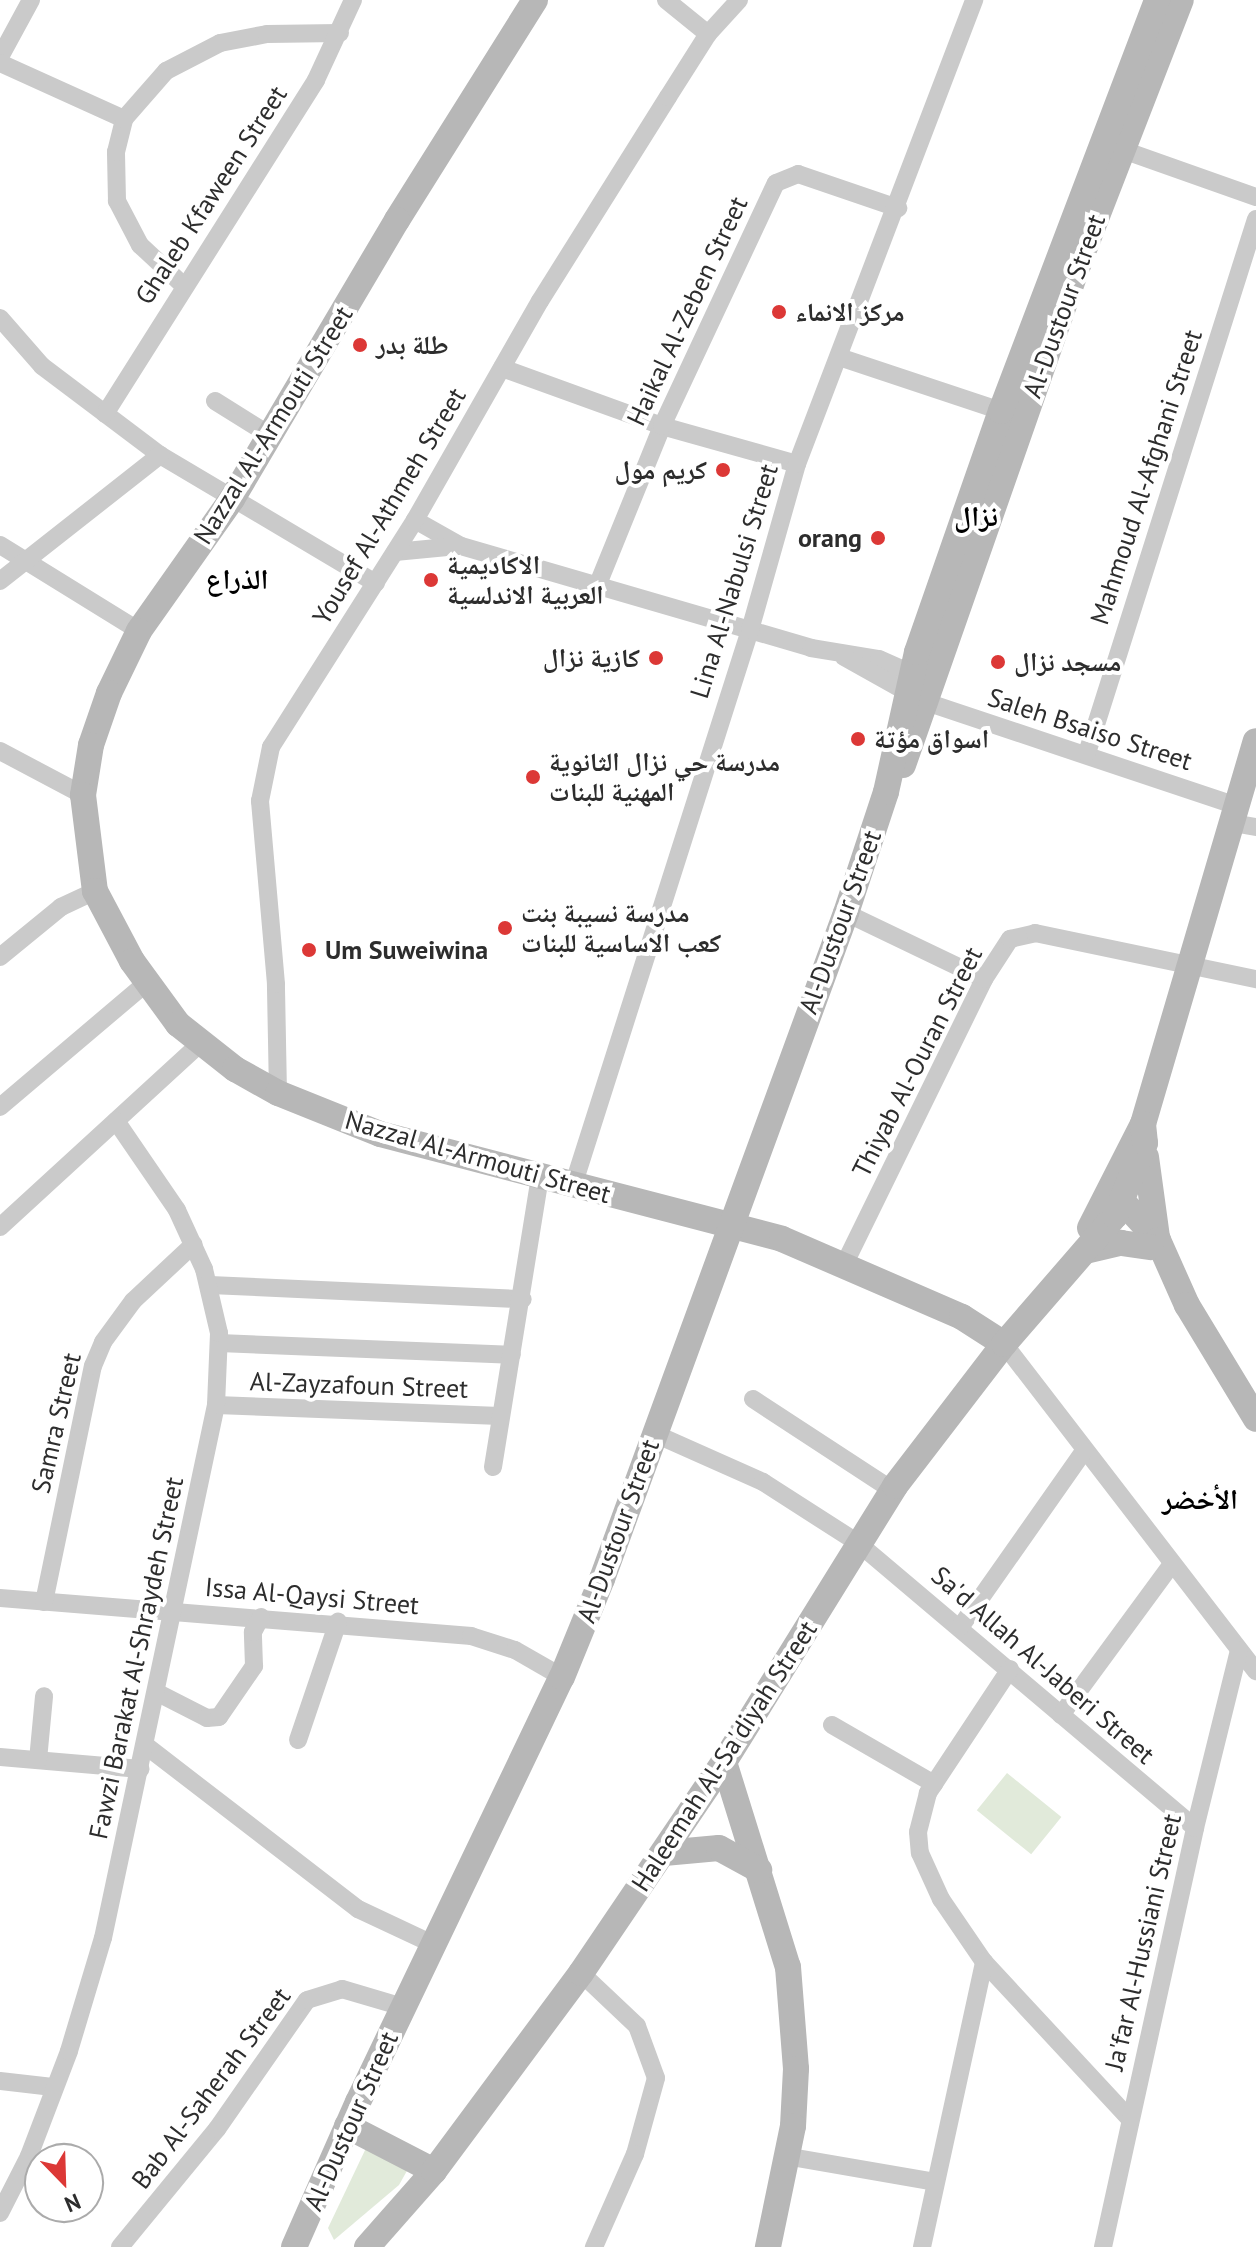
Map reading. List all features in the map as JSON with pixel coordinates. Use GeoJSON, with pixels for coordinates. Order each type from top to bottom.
{"type":"FeatureCollection","features":[{"type":"Feature","properties":{"kind":"street"},"geometry":{"type":"LineString","coordinates":[[0,57],[31,0]]}},
{"type":"Feature","properties":{"kind":"street","name":"Ghaleb Kfaween Street"},"geometry":{"type":"LineString","coordinates":[[105,414],[340,33],[353,0]]}},
{"type":"Feature","properties":{"kind":"street","name":"Nazzal Al-Armouti Street"},"geometry":{"type":"LineString","coordinates":[[535,0],[397,220],[232,499],[139,631],[95,732],[83,795],[95,891],[146,983],[200,1044],[278,1093],[380,1134],[728,1225],[845,1263],[977,1325],[1006,1355]]}},
{"type":"Feature","properties":{"kind":"street"},"geometry":{"type":"LineString","coordinates":[[666,0],[708,34]]}},
{"type":"Feature","properties":{"kind":"street","name":"Yousef Al-Athmeh Street"},"geometry":{"type":"LineString","coordinates":[[278,1093],[276,984],[260,801],[264,772],[282,727],[415,520],[502,368],[708,34],[739,0]]}},
{"type":"Feature","properties":{"kind":"street","name":"Lina Al-Nabulsi Street"},"geometry":{"type":"LineString","coordinates":[[573,1186],[750,630],[797,464],[898,208],[974,0]]}},
{"type":"Feature","properties":{"kind":"street","name":"Al-Dustour Street"},"geometry":{"type":"LineString","coordinates":[[297,2246],[347,2126],[562,1677],[846,913],[886,792],[901,768],[918,688],[1001,411],[1157,0]]}},
{"type":"Feature","properties":{"kind":"street","name":"Al-Dustour Street"},"geometry":{"type":"LineString","coordinates":[[918,688],[1181,0]]}},
{"type":"Feature","properties":{"kind":"street"},"geometry":{"type":"LineString","coordinates":[[184,286],[140,245],[117,201],[116,152],[124,119],[166,71],[220,43],[267,34],[340,33]]}},
{"type":"Feature","properties":{"kind":"street"},"geometry":{"type":"LineString","coordinates":[[0,63],[124,119]]}},
{"type":"Feature","properties":{"kind":"street"},"geometry":{"type":"LineString","coordinates":[[1123,150],[1256,197]]}},
{"type":"Feature","properties":{"kind":"street","name":"Haikal Al-Zeben Street"},"geometry":{"type":"LineString","coordinates":[[598,584],[662,426],[776,183],[798,174],[898,208]]}},
{"type":"Feature","properties":{"kind":"street","name":"Mahmoud Al-Afghani Street"},"geometry":{"type":"LineString","coordinates":[[1087,753],[1256,219]]}},
{"type":"Feature","properties":{"kind":"street"},"geometry":{"type":"LineString","coordinates":[[0,318],[42,366],[160,455],[376,583]]}},
{"type":"Feature","properties":{"kind":"street"},"geometry":{"type":"LineString","coordinates":[[839,357],[1001,411]]}},
{"type":"Feature","properties":{"kind":"street"},"geometry":{"type":"LineString","coordinates":[[502,368],[662,426],[797,464]]}},
{"type":"Feature","properties":{"kind":"street"},"geometry":{"type":"LineString","coordinates":[[215,401],[271,436]]}},
{"type":"Feature","properties":{"kind":"street"},"geometry":{"type":"LineString","coordinates":[[0,581],[160,455]]}},
{"type":"Feature","properties":{"kind":"street"},"geometry":{"type":"LineString","coordinates":[[415,520],[461,546]]}},
{"type":"Feature","properties":{"kind":"street"},"geometry":{"type":"LineString","coordinates":[[0,545],[139,631]]}},
{"type":"Feature","properties":{"kind":"street"},"geometry":{"type":"LineString","coordinates":[[395,552],[461,546]]}},
{"type":"Feature","properties":{"kind":"street","name":"Saleh Bsaiso Street"},"geometry":{"type":"LineString","coordinates":[[461,546],[842,655],[879,659],[918,688],[1087,753],[1242,819]]}},
{"type":"Feature","properties":{"kind":"street","name":"Haleemah Al-Sa'diyah Street"},"geometry":{"type":"LineString","coordinates":[[367,2247],[434,2171],[581,1973],[724,1762],[892,1490],[1006,1355],[1079,1256],[1113,1202],[1144,1134],[1190,966],[1242,819],[1256,741]]}},
{"type":"Feature","properties":{"kind":"street"},"geometry":{"type":"LineString","coordinates":[[0,751],[83,795]]}},
{"type":"Feature","properties":{"kind":"street"},"geometry":{"type":"LineString","coordinates":[[0,957],[61,907],[95,891]]}},
{"type":"Feature","properties":{"kind":"street"},"geometry":{"type":"LineString","coordinates":[[846,913],[984,979]]}},
{"type":"Feature","properties":{"kind":"street","name":"Thiyab Al-Ouran Street"},"geometry":{"type":"LineString","coordinates":[[845,1263],[984,979],[1010,939],[1028,933],[1256,979]]}},
{"type":"Feature","properties":{"kind":"street"},"geometry":{"type":"LineString","coordinates":[[0,1107],[146,983]]}},
{"type":"Feature","properties":{"kind":"street"},"geometry":{"type":"LineString","coordinates":[[0,1227],[200,1044]]}},
{"type":"Feature","properties":{"kind":"street","name":"Fawzi Barakat Al-Shraydeh Street"},"geometry":{"type":"LineString","coordinates":[[0,2213],[29,2156],[99,1953],[158,1693],[216,1405],[219,1343],[210,1285],[194,1244],[116,1121]]}},
{"type":"Feature","properties":{"kind":"street"},"geometry":{"type":"LineString","coordinates":[[1144,1134],[1156,1246]]}},
{"type":"Feature","properties":{"kind":"street"},"geometry":{"type":"LineString","coordinates":[[493,1467],[523,1299],[540,1177]]}},
{"type":"Feature","properties":{"kind":"street"},"geometry":{"type":"LineString","coordinates":[[1113,1202],[1156,1246],[1187,1305],[1256,1419]]}},
{"type":"Feature","properties":{"kind":"street","name":"Samra Street"},"geometry":{"type":"LineString","coordinates":[[44,1602],[98,1354],[133,1301],[194,1244]]}},
{"type":"Feature","properties":{"kind":"street"},"geometry":{"type":"LineString","coordinates":[[1079,1256],[1109,1244],[1156,1246]]}},
{"type":"Feature","properties":{"kind":"street"},"geometry":{"type":"LineString","coordinates":[[210,1285],[523,1299]]}},
{"type":"Feature","properties":{"kind":"street"},"geometry":{"type":"LineString","coordinates":[[219,1343],[512,1355]]}},
{"type":"Feature","properties":{"kind":"street"},"geometry":{"type":"LineString","coordinates":[[1006,1355],[1256,1671]]}},
{"type":"Feature","properties":{"kind":"street"},"geometry":{"type":"LineString","coordinates":[[753,1399],[892,1490]]}},
{"type":"Feature","properties":{"kind":"street","name":"Al-Zayzafoun Street"},"geometry":{"type":"LineString","coordinates":[[216,1405],[500,1416]]}},
{"type":"Feature","properties":{"kind":"street","name":"Sa'd Allah Al-Jaberi Street"},"geometry":{"type":"LineString","coordinates":[[653,1433],[763,1482],[858,1543],[961,1626],[1195,1828]]}},
{"type":"Feature","properties":{"kind":"street"},"geometry":{"type":"LineString","coordinates":[[961,1626],[1084,1451]]}},
{"type":"Feature","properties":{"kind":"street"},"geometry":{"type":"LineString","coordinates":[[1061,1715],[1172,1564]]}},
{"type":"Feature","properties":{"kind":"street","name":"Issa Al-Qaysi Street"},"geometry":{"type":"LineString","coordinates":[[0,1598],[338,1622],[471,1636],[515,1650],[562,1677]]}},
{"type":"Feature","properties":{"kind":"street"},"geometry":{"type":"LineString","coordinates":[[158,1693],[207,1718],[219,1717],[254,1666],[253,1632],[261,1617]]}},
{"type":"Feature","properties":{"kind":"street"},"geometry":{"type":"LineString","coordinates":[[298,1740],[338,1622]]}},
{"type":"Feature","properties":{"kind":"street","name":"Ja'far Al-Hussiani Street"},"geometry":{"type":"LineString","coordinates":[[1103,2247],[1195,1828],[1239,1650]]}},
{"type":"Feature","properties":{"kind":"street"},"geometry":{"type":"LineString","coordinates":[[1010,1669],[934,1784],[921,1814],[920,1853],[941,1899],[984,1962],[1130,2119]]}},
{"type":"Feature","properties":{"kind":"street"},"geometry":{"type":"LineString","coordinates":[[38,1760],[44,1696]]}},
{"type":"Feature","properties":{"kind":"street"},"geometry":{"type":"LineString","coordinates":[[832,1725],[934,1784]]}},
{"type":"Feature","properties":{"kind":"street"},"geometry":{"type":"LineString","coordinates":[[145,1745],[358,1909],[435,1945]]}},
{"type":"Feature","properties":{"kind":"street"},"geometry":{"type":"LineString","coordinates":[[0,1757],[140,1769]]}},
{"type":"Feature","properties":{"kind":"street"},"geometry":{"type":"LineString","coordinates":[[724,1762],[788,1967],[796,2069],[791,2157],[768,2247]]}},
{"type":"Feature","properties":{"kind":"street"},"geometry":{"type":"LineString","coordinates":[[664,1853],[684,1847],[719,1848],[759,1870]]}},
{"type":"Feature","properties":{"kind":"street"},"geometry":{"type":"LineString","coordinates":[[922,2247],[984,1962]]}},
{"type":"Feature","properties":{"kind":"street"},"geometry":{"type":"LineString","coordinates":[[581,1973],[637,2026],[656,2078],[635,2154],[594,2247]]}},
{"type":"Feature","properties":{"kind":"street","name":"Bab Al-Saherah Street"},"geometry":{"type":"LineString","coordinates":[[120,2247],[217,2129],[307,2000],[342,1989],[403,2007]]}},
{"type":"Feature","properties":{"kind":"street"},"geometry":{"type":"LineString","coordinates":[[0,2081],[53,2087]]}},
{"type":"Feature","properties":{"kind":"street"},"geometry":{"type":"LineString","coordinates":[[347,2126],[434,2171]]}},
{"type":"Feature","properties":{"kind":"street"},"geometry":{"type":"LineString","coordinates":[[791,2157],[935,2182]]}},
{"type":"Feature","properties":{"kind":"green space"},"geometry":{"type":"Polygon","coordinates":[[[1007,1773],[1061,1817],[1031,1854],[977,1810],[1007,1773]]]}},
{"type":"Feature","properties":{"kind":"green space"},"geometry":{"type":"Polygon","coordinates":[[[367,2146],[408,2169],[399,2185],[334,2240],[328,2228],[367,2146]]]}},
{"type":"Feature","properties":{"kind":"place","name":"مركز الانماء"},"geometry":{"type":"Point","coordinates":[779,312]}},
{"type":"Feature","properties":{"kind":"place","name":"طلة بدر"},"geometry":{"type":"Point","coordinates":[360,345]}},
{"type":"Feature","properties":{"kind":"place","name":"كريم مول"},"geometry":{"type":"Point","coordinates":[723,470]}},
{"type":"Feature","properties":{"kind":"place","name":"orang"},"geometry":{"type":"Point","coordinates":[878,538]}},
{"type":"Feature","properties":{"kind":"place","name":"الاكاديمية العربية الاندلسية"},"geometry":{"type":"Point","coordinates":[431,580]}},
{"type":"Feature","properties":{"kind":"place","name":"كازية نزال"},"geometry":{"type":"Point","coordinates":[656,658]}},
{"type":"Feature","properties":{"kind":"place","name":"مسجد نزال"},"geometry":{"type":"Point","coordinates":[998,662]}},
{"type":"Feature","properties":{"kind":"place","name":"اسواق مؤتة"},"geometry":{"type":"Point","coordinates":[858,739]}},
{"type":"Feature","properties":{"kind":"place","name":"مدرسة حي نزال الثانوية المهنية للبنات"},"geometry":{"type":"Point","coordinates":[533,777]}},
{"type":"Feature","properties":{"kind":"place","name":"مدرسة نسيبة بنت كعب الاساسية للبنات"},"geometry":{"type":"Point","coordinates":[505,928]}},
{"type":"Feature","properties":{"kind":"place","name":"Um Suweiwina"},"geometry":{"type":"Point","coordinates":[309,950]}},
{"type":"Feature","properties":{"kind":"district","name":"نزال"},"geometry":{"type":"Point","coordinates":[976,516]}},
{"type":"Feature","properties":{"kind":"district","name":"الذراع"},"geometry":{"type":"Point","coordinates":[237,579]}},
{"type":"Feature","properties":{"kind":"district","name":"الأخضر"},"geometry":{"type":"Point","coordinates":[1200,1499]}}]}
